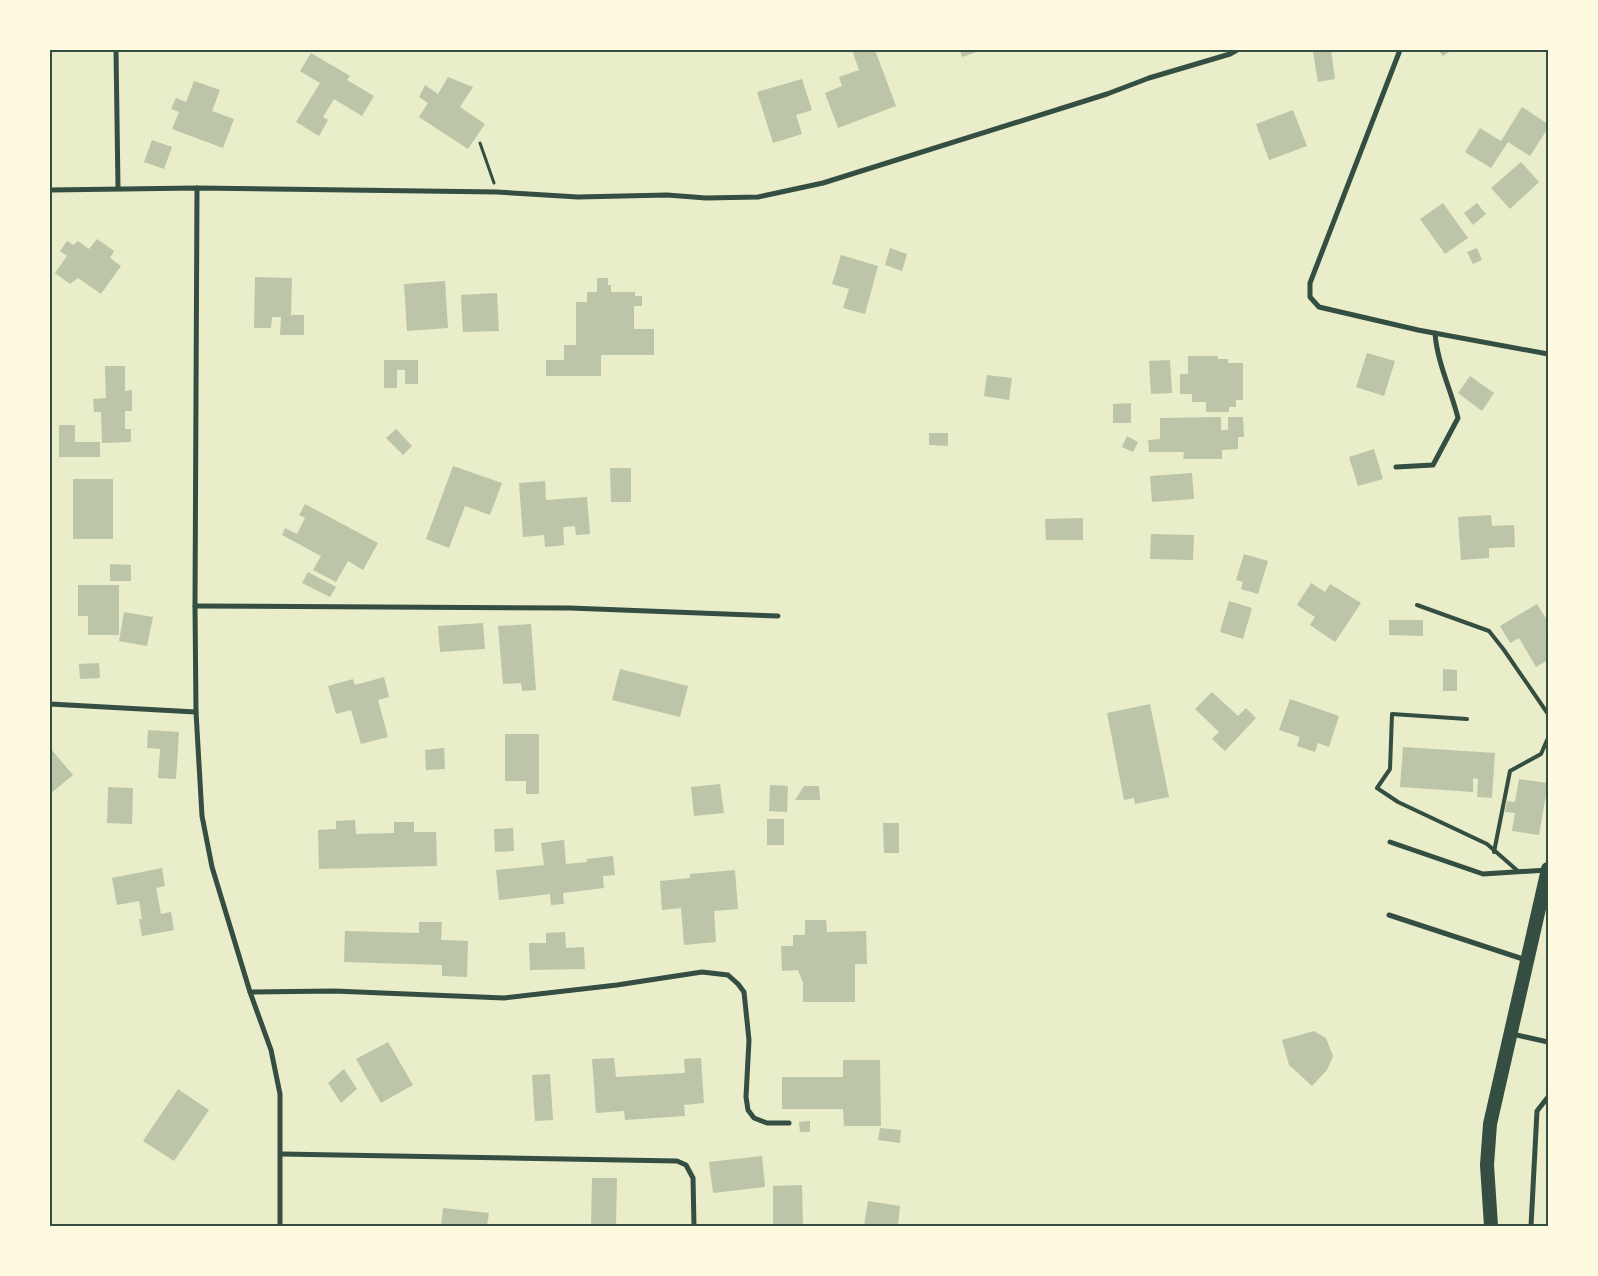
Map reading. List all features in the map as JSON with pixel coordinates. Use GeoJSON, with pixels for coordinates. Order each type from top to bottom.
{"type":"FeatureCollection","features":[{"type":"Feature","properties":{"kind":"highway"},"geometry":{"type":"LineString","coordinates":[[1491,1226],[1487,1165],[1490,1124],[1548,870]]}},
{"type":"Feature","properties":{"kind":"street"},"geometry":{"type":"LineString","coordinates":[[116,50],[118,188]]}},
{"type":"Feature","properties":{"kind":"street"},"geometry":{"type":"LineString","coordinates":[[50,190],[197,188],[497,192],[578,197],[667,195],[706,198],[758,197],[823,183],[1107,94],[1149,78],[1215,59],[1237,50]]}},
{"type":"Feature","properties":{"kind":"street"},"geometry":{"type":"LineString","coordinates":[[1400,50],[1310,283],[1310,298],[1319,307],[1435,333],[1548,354]]}},
{"type":"Feature","properties":{"kind":"street"},"geometry":{"type":"LineString","coordinates":[[197,188],[195,606],[196,712],[202,816],[212,867],[250,992],[271,1050],[280,1094],[280,1226]]}},
{"type":"Feature","properties":{"kind":"street"},"geometry":{"type":"LineString","coordinates":[[1396,467],[1433,465],[1458,418],[1436,348],[1435,333]]}},
{"type":"Feature","properties":{"kind":"street"},"geometry":{"type":"LineString","coordinates":[[195,606],[570,608],[778,616]]}},
{"type":"Feature","properties":{"kind":"street"},"geometry":{"type":"LineString","coordinates":[[50,704],[196,712]]}},
{"type":"Feature","properties":{"kind":"street"},"geometry":{"type":"LineString","coordinates":[[1390,842],[1483,874],[1548,870]]}},
{"type":"Feature","properties":{"kind":"street"},"geometry":{"type":"LineString","coordinates":[[1389,914],[1528,961]]}},
{"type":"Feature","properties":{"kind":"street"},"geometry":{"type":"LineString","coordinates":[[250,992],[334,991],[504,998],[617,985],[702,972],[728,976],[744,992],[749,1040],[746,1097],[748,1110],[754,1118],[767,1123],[789,1123]]}},
{"type":"Feature","properties":{"kind":"street"},"geometry":{"type":"LineString","coordinates":[[1511,1034],[1548,1042]]}},
{"type":"Feature","properties":{"kind":"street"},"geometry":{"type":"LineString","coordinates":[[1532,1226],[1537,1111],[1548,1097]]}},
{"type":"Feature","properties":{"kind":"street"},"geometry":{"type":"LineString","coordinates":[[280,1154],[677,1161],[686,1165],[692,1178],[694,1226]]}},
{"type":"Feature","properties":{"kind":"lane"},"geometry":{"type":"LineString","coordinates":[[1416,605],[1489,630],[1548,714]]}},
{"type":"Feature","properties":{"kind":"lane"},"geometry":{"type":"LineString","coordinates":[[1467,719],[1392,714],[1390,769],[1377,788],[1398,802],[1487,844],[1519,872]]}},
{"type":"Feature","properties":{"kind":"lane"},"geometry":{"type":"LineString","coordinates":[[1494,852],[1510,771],[1541,754],[1548,738]]}},
{"type":"Feature","properties":{"kind":"path"},"geometry":{"type":"LineString","coordinates":[[480,144],[497,192]]}},
{"type":"Feature","properties":{"kind":"building"},"geometry":{"type":"Polygon","coordinates":[[[852,50],[875,50],[896,106],[838,128],[825,93],[842,86],[839,77],[859,70],[852,50]]]}},
{"type":"Feature","properties":{"kind":"building"},"geometry":{"type":"Polygon","coordinates":[[[960,50],[982,50],[962,57],[960,50]]]}},
{"type":"Feature","properties":{"kind":"building"},"geometry":{"type":"Polygon","coordinates":[[[1331,50],[1335,79],[1318,82],[1313,52],[1331,50]]]}},
{"type":"Feature","properties":{"kind":"building"},"geometry":{"type":"Polygon","coordinates":[[[1438,50],[1452,50],[1443,56],[1438,50]]]}},
{"type":"Feature","properties":{"kind":"building"},"geometry":{"type":"Polygon","coordinates":[[[311,53],[350,76],[347,80],[374,96],[362,116],[334,99],[323,117],[328,120],[319,136],[296,122],[320,83],[300,71],[311,53]]]}},
{"type":"Feature","properties":{"kind":"building"},"geometry":{"type":"Polygon","coordinates":[[[448,77],[473,87],[460,107],[485,124],[468,149],[419,117],[428,103],[419,97],[425,85],[438,94],[448,77]]]}},
{"type":"Feature","properties":{"kind":"building"},"geometry":{"type":"Polygon","coordinates":[[[802,79],[812,110],[796,115],[802,134],[773,143],[757,92],[802,79]]]}},
{"type":"Feature","properties":{"kind":"building"},"geometry":{"type":"Polygon","coordinates":[[[194,81],[220,90],[212,111],[234,119],[223,148],[172,129],[179,112],[171,109],[176,98],[186,102],[194,81]]]}},
{"type":"Feature","properties":{"kind":"building"},"geometry":{"type":"Polygon","coordinates":[[[1522,107],[1548,124],[1548,128],[1530,156],[1508,142],[1491,168],[1465,152],[1480,128],[1501,141],[1522,107]]]}},
{"type":"Feature","properties":{"kind":"building"},"geometry":{"type":"Polygon","coordinates":[[[1293,110],[1307,146],[1269,160],[1256,124],[1293,110]]]}},
{"type":"Feature","properties":{"kind":"building"},"geometry":{"type":"Polygon","coordinates":[[[152,140],[172,147],[164,169],[144,162],[152,140]]]}},
{"type":"Feature","properties":{"kind":"building"},"geometry":{"type":"Polygon","coordinates":[[[1521,162],[1539,182],[1510,209],[1491,188],[1521,162]]]}},
{"type":"Feature","properties":{"kind":"building"},"geometry":{"type":"Polygon","coordinates":[[[1443,203],[1468,238],[1445,254],[1420,219],[1443,203]]]}},
{"type":"Feature","properties":{"kind":"building"},"geometry":{"type":"Polygon","coordinates":[[[1477,203],[1486,214],[1473,225],[1464,213],[1477,203]]]}},
{"type":"Feature","properties":{"kind":"building"},"geometry":{"type":"Polygon","coordinates":[[[97,239],[114,251],[110,258],[121,266],[101,294],[78,278],[70,284],[55,273],[67,256],[60,251],[67,241],[73,245],[78,241],[89,249],[97,239]]]}},
{"type":"Feature","properties":{"kind":"building"},"geometry":{"type":"Polygon","coordinates":[[[890,248],[907,254],[902,271],[885,265],[890,248]]]}},
{"type":"Feature","properties":{"kind":"building"},"geometry":{"type":"Polygon","coordinates":[[[1477,248],[1482,260],[1473,264],[1467,252],[1477,248]]]}},
{"type":"Feature","properties":{"kind":"building"},"geometry":{"type":"Polygon","coordinates":[[[841,255],[878,266],[865,314],[843,308],[849,289],[832,284],[841,255]]]}},
{"type":"Feature","properties":{"kind":"building"},"geometry":{"type":"Polygon","coordinates":[[[255,277],[292,278],[291,315],[304,315],[304,335],[280,335],[281,317],[272,317],[271,328],[254,328],[255,277]]]}},
{"type":"Feature","properties":{"kind":"building"},"geometry":{"type":"Polygon","coordinates":[[[597,278],[608,278],[611,292],[635,292],[635,296],[642,296],[642,306],[634,306],[634,329],[654,329],[654,355],[601,355],[601,376],[546,376],[546,360],[564,360],[564,345],[576,345],[576,302],[587,302],[587,292],[597,292],[597,278]]]}},
{"type":"Feature","properties":{"kind":"building"},"geometry":{"type":"Polygon","coordinates":[[[445,281],[448,328],[407,331],[404,284],[445,281]]]}},
{"type":"Feature","properties":{"kind":"building"},"geometry":{"type":"Polygon","coordinates":[[[497,293],[499,331],[463,332],[461,295],[497,293]]]}},
{"type":"Feature","properties":{"kind":"building"},"geometry":{"type":"Polygon","coordinates":[[[1367,353],[1395,361],[1384,396],[1356,387],[1367,353]]]}},
{"type":"Feature","properties":{"kind":"building"},"geometry":{"type":"Polygon","coordinates":[[[1188,356],[1218,356],[1218,359],[1228,359],[1228,363],[1243,363],[1243,400],[1236,400],[1236,407],[1229,407],[1229,412],[1206,412],[1206,402],[1192,402],[1192,394],[1180,394],[1180,374],[1188,374],[1188,356]]]}},
{"type":"Feature","properties":{"kind":"building"},"geometry":{"type":"Polygon","coordinates":[[[384,360],[418,360],[418,384],[405,384],[405,370],[397,370],[397,388],[384,388],[384,360]]]}},
{"type":"Feature","properties":{"kind":"building"},"geometry":{"type":"Polygon","coordinates":[[[1170,360],[1172,393],[1151,394],[1149,361],[1170,360]]]}},
{"type":"Feature","properties":{"kind":"building"},"geometry":{"type":"Polygon","coordinates":[[[105,366],[125,366],[125,391],[132,390],[132,411],[125,411],[125,429],[131,429],[131,442],[102,443],[101,412],[94,412],[93,399],[106,398],[105,366]]]}},
{"type":"Feature","properties":{"kind":"building"},"geometry":{"type":"Polygon","coordinates":[[[987,375],[1012,378],[1009,400],[984,396],[987,375]]]}},
{"type":"Feature","properties":{"kind":"building"},"geometry":{"type":"Polygon","coordinates":[[[1470,376],[1494,393],[1482,411],[1458,393],[1470,376]]]}},
{"type":"Feature","properties":{"kind":"building"},"geometry":{"type":"Polygon","coordinates":[[[1131,403],[1131,423],[1113,423],[1113,404],[1131,403]]]}},
{"type":"Feature","properties":{"kind":"building"},"geometry":{"type":"Polygon","coordinates":[[[1221,417],[1221,430],[1228,430],[1228,417],[1243,417],[1244,437],[1238,437],[1238,449],[1222,450],[1222,459],[1183,459],[1184,452],[1149,452],[1148,440],[1160,439],[1160,418],[1221,417]]]}},
{"type":"Feature","properties":{"kind":"building"},"geometry":{"type":"Polygon","coordinates":[[[59,425],[75,425],[75,442],[100,442],[100,457],[59,457],[59,425]]]}},
{"type":"Feature","properties":{"kind":"building"},"geometry":{"type":"Polygon","coordinates":[[[396,429],[412,446],[403,455],[386,438],[396,429]]]}},
{"type":"Feature","properties":{"kind":"building"},"geometry":{"type":"Polygon","coordinates":[[[929,433],[948,433],[948,446],[929,445],[929,433]]]}},
{"type":"Feature","properties":{"kind":"building"},"geometry":{"type":"Polygon","coordinates":[[[1127,436],[1138,442],[1133,452],[1122,447],[1127,436]]]}},
{"type":"Feature","properties":{"kind":"building"},"geometry":{"type":"Polygon","coordinates":[[[1374,449],[1383,479],[1358,486],[1349,457],[1374,449]]]}},
{"type":"Feature","properties":{"kind":"building"},"geometry":{"type":"Polygon","coordinates":[[[453,466],[502,483],[490,515],[465,506],[449,548],[426,539],[453,466]]]}},
{"type":"Feature","properties":{"kind":"building"},"geometry":{"type":"Polygon","coordinates":[[[610,468],[631,468],[631,502],[611,502],[610,468]]]}},
{"type":"Feature","properties":{"kind":"building"},"geometry":{"type":"Polygon","coordinates":[[[1192,473],[1194,499],[1152,502],[1150,476],[1192,473]]]}},
{"type":"Feature","properties":{"kind":"building"},"geometry":{"type":"Polygon","coordinates":[[[73,479],[113,479],[113,539],[73,539],[73,479]]]}},
{"type":"Feature","properties":{"kind":"building"},"geometry":{"type":"Polygon","coordinates":[[[545,481],[546,500],[587,497],[590,534],[576,535],[575,526],[563,527],[564,545],[545,547],[544,535],[523,537],[519,483],[545,481]]]}},
{"type":"Feature","properties":{"kind":"building"},"geometry":{"type":"Polygon","coordinates":[[[305,504],[378,543],[363,570],[348,561],[336,582],[313,570],[321,556],[282,535],[285,528],[297,534],[305,518],[299,515],[305,504]]]}},
{"type":"Feature","properties":{"kind":"building"},"geometry":{"type":"Polygon","coordinates":[[[1491,515],[1492,526],[1514,525],[1515,547],[1489,548],[1489,558],[1461,560],[1458,517],[1491,515]]]}},
{"type":"Feature","properties":{"kind":"building"},"geometry":{"type":"Polygon","coordinates":[[[1083,518],[1083,540],[1046,540],[1045,519],[1083,518]]]}},
{"type":"Feature","properties":{"kind":"building"},"geometry":{"type":"Polygon","coordinates":[[[1151,534],[1194,535],[1193,560],[1150,559],[1151,534]]]}},
{"type":"Feature","properties":{"kind":"building"},"geometry":{"type":"Polygon","coordinates":[[[1244,554],[1268,561],[1258,594],[1241,589],[1243,582],[1236,580],[1244,554]]]}},
{"type":"Feature","properties":{"kind":"building"},"geometry":{"type":"Polygon","coordinates":[[[110,564],[131,565],[131,581],[110,581],[110,564]]]}},
{"type":"Feature","properties":{"kind":"building"},"geometry":{"type":"Polygon","coordinates":[[[308,572],[336,587],[330,597],[302,583],[308,572]]]}},
{"type":"Feature","properties":{"kind":"building"},"geometry":{"type":"Polygon","coordinates":[[[1311,583],[1325,592],[1330,584],[1361,603],[1335,642],[1310,625],[1315,617],[1297,605],[1311,583]]]}},
{"type":"Feature","properties":{"kind":"building"},"geometry":{"type":"Polygon","coordinates":[[[78,585],[119,585],[119,635],[88,635],[88,616],[78,616],[78,585]]]}},
{"type":"Feature","properties":{"kind":"building"},"geometry":{"type":"Polygon","coordinates":[[[1229,601],[1252,608],[1243,639],[1220,632],[1229,601]]]}},
{"type":"Feature","properties":{"kind":"building"},"geometry":{"type":"Polygon","coordinates":[[[1537,604],[1548,622],[1548,633],[1545,634],[1548,639],[1548,660],[1536,667],[1519,638],[1510,643],[1500,626],[1537,604]]]}},
{"type":"Feature","properties":{"kind":"building"},"geometry":{"type":"Polygon","coordinates":[[[124,612],[153,617],[147,646],[119,641],[124,612]]]}},
{"type":"Feature","properties":{"kind":"building"},"geometry":{"type":"Polygon","coordinates":[[[1389,620],[1423,620],[1423,636],[1389,635],[1389,620]]]}},
{"type":"Feature","properties":{"kind":"building"},"geometry":{"type":"Polygon","coordinates":[[[483,623],[485,649],[440,652],[438,626],[483,623]]]}},
{"type":"Feature","properties":{"kind":"building"},"geometry":{"type":"Polygon","coordinates":[[[531,624],[536,690],[522,691],[521,683],[503,684],[498,626],[531,624]]]}},
{"type":"Feature","properties":{"kind":"building"},"geometry":{"type":"Polygon","coordinates":[[[99,663],[100,678],[80,679],[79,664],[99,663]]]}},
{"type":"Feature","properties":{"kind":"building"},"geometry":{"type":"Polygon","coordinates":[[[620,669],[688,686],[680,717],[612,700],[620,669]]]}},
{"type":"Feature","properties":{"kind":"building"},"geometry":{"type":"Polygon","coordinates":[[[1443,669],[1457,670],[1457,691],[1443,691],[1443,669]]]}},
{"type":"Feature","properties":{"kind":"building"},"geometry":{"type":"Polygon","coordinates":[[[384,677],[389,697],[378,700],[388,737],[361,744],[351,710],[336,714],[328,686],[353,679],[355,685],[384,677]]]}},
{"type":"Feature","properties":{"kind":"building"},"geometry":{"type":"Polygon","coordinates":[[[1212,692],[1238,716],[1246,708],[1256,718],[1225,751],[1212,739],[1219,732],[1195,709],[1212,692]]]}},
{"type":"Feature","properties":{"kind":"building"},"geometry":{"type":"Polygon","coordinates":[[[1290,699],[1339,716],[1329,747],[1318,743],[1315,752],[1297,746],[1300,737],[1279,730],[1290,699]]]}},
{"type":"Feature","properties":{"kind":"building"},"geometry":{"type":"Polygon","coordinates":[[[1150,704],[1169,797],[1135,804],[1134,798],[1124,800],[1107,713],[1150,704]]]}},
{"type":"Feature","properties":{"kind":"building"},"geometry":{"type":"Polygon","coordinates":[[[148,730],[179,732],[176,779],[158,778],[160,749],[147,748],[148,730]]]}},
{"type":"Feature","properties":{"kind":"building"},"geometry":{"type":"Polygon","coordinates":[[[505,734],[539,734],[539,794],[526,794],[526,781],[505,781],[505,734]]]}},
{"type":"Feature","properties":{"kind":"building"},"geometry":{"type":"Polygon","coordinates":[[[1403,747],[1495,753],[1492,798],[1477,797],[1478,779],[1473,778],[1473,792],[1400,787],[1403,747]]]}},
{"type":"Feature","properties":{"kind":"building"},"geometry":{"type":"Polygon","coordinates":[[[50,748],[73,775],[50,794],[50,748]]]}},
{"type":"Feature","properties":{"kind":"building"},"geometry":{"type":"Polygon","coordinates":[[[444,748],[445,769],[426,770],[425,750],[444,748]]]}},
{"type":"Feature","properties":{"kind":"building"},"geometry":{"type":"Polygon","coordinates":[[[1519,779],[1548,783],[1539,835],[1512,831],[1515,813],[1505,812],[1507,801],[1515,802],[1519,779]]]}},
{"type":"Feature","properties":{"kind":"building"},"geometry":{"type":"Polygon","coordinates":[[[720,784],[724,813],[694,816],[691,787],[720,784]]]}},
{"type":"Feature","properties":{"kind":"building"},"geometry":{"type":"Polygon","coordinates":[[[770,785],[788,786],[787,812],[769,811],[770,785]]]}},
{"type":"Feature","properties":{"kind":"building"},"geometry":{"type":"Polygon","coordinates":[[[804,786],[819,786],[820,800],[795,800],[804,786]]]}},
{"type":"Feature","properties":{"kind":"building"},"geometry":{"type":"Polygon","coordinates":[[[108,787],[133,788],[132,824],[107,823],[108,787]]]}},
{"type":"Feature","properties":{"kind":"building"},"geometry":{"type":"Polygon","coordinates":[[[767,819],[784,819],[784,845],[767,845],[767,819]]]}},
{"type":"Feature","properties":{"kind":"building"},"geometry":{"type":"Polygon","coordinates":[[[355,820],[356,834],[394,833],[394,822],[414,822],[414,832],[436,832],[437,866],[319,869],[318,830],[336,829],[336,821],[355,820]]]}},
{"type":"Feature","properties":{"kind":"building"},"geometry":{"type":"Polygon","coordinates":[[[883,823],[899,823],[899,853],[884,853],[883,823]]]}},
{"type":"Feature","properties":{"kind":"building"},"geometry":{"type":"Polygon","coordinates":[[[513,828],[514,851],[495,852],[494,829],[513,828]]]}},
{"type":"Feature","properties":{"kind":"building"},"geometry":{"type":"Polygon","coordinates":[[[564,840],[566,864],[587,862],[586,859],[613,856],[615,875],[603,876],[604,888],[563,893],[564,904],[551,905],[550,894],[499,900],[496,870],[544,865],[541,843],[564,840]]]}},
{"type":"Feature","properties":{"kind":"building"},"geometry":{"type":"Polygon","coordinates":[[[162,868],[165,886],[156,888],[161,914],[171,912],[174,930],[142,936],[139,919],[142,919],[139,901],[117,905],[112,878],[162,868]]]}},
{"type":"Feature","properties":{"kind":"building"},"geometry":{"type":"Polygon","coordinates":[[[735,870],[738,909],[714,911],[716,942],[684,945],[681,908],[662,910],[660,881],[690,878],[690,874],[735,870]]]}},
{"type":"Feature","properties":{"kind":"building"},"geometry":{"type":"Polygon","coordinates":[[[805,920],[826,920],[827,932],[866,931],[867,964],[855,964],[855,1002],[803,1002],[803,983],[798,970],[782,971],[781,946],[793,946],[793,935],[805,935],[805,920]]]}},
{"type":"Feature","properties":{"kind":"building"},"geometry":{"type":"Polygon","coordinates":[[[419,922],[442,922],[441,940],[468,941],[467,977],[442,976],[442,965],[344,962],[345,931],[419,933],[419,922]]]}},
{"type":"Feature","properties":{"kind":"building"},"geometry":{"type":"Polygon","coordinates":[[[565,932],[566,948],[584,947],[585,969],[530,970],[529,943],[546,943],[546,933],[565,932]]]}},
{"type":"Feature","properties":{"kind":"building"},"geometry":{"type":"Polygon","coordinates":[[[1314,1031],[1326,1038],[1333,1056],[1327,1070],[1312,1086],[1289,1065],[1282,1040],[1314,1031]]]}},
{"type":"Feature","properties":{"kind":"building"},"geometry":{"type":"Polygon","coordinates":[[[388,1042],[413,1085],[381,1103],[356,1059],[388,1042]]]}},
{"type":"Feature","properties":{"kind":"building"},"geometry":{"type":"Polygon","coordinates":[[[614,1058],[616,1077],[685,1073],[684,1059],[701,1058],[704,1103],[684,1105],[685,1116],[625,1120],[624,1111],[596,1113],[592,1059],[614,1058]]]}},
{"type":"Feature","properties":{"kind":"building"},"geometry":{"type":"Polygon","coordinates":[[[843,1060],[880,1060],[881,1126],[844,1126],[843,1109],[782,1109],[782,1077],[843,1077],[843,1060]]]}},
{"type":"Feature","properties":{"kind":"building"},"geometry":{"type":"Polygon","coordinates":[[[344,1069],[357,1089],[341,1103],[328,1083],[344,1069]]]}},
{"type":"Feature","properties":{"kind":"building"},"geometry":{"type":"Polygon","coordinates":[[[550,1074],[553,1120],[535,1121],[532,1075],[550,1074]]]}},
{"type":"Feature","properties":{"kind":"building"},"geometry":{"type":"Polygon","coordinates":[[[178,1089],[209,1110],[174,1161],[143,1141],[178,1089]]]}},
{"type":"Feature","properties":{"kind":"building"},"geometry":{"type":"Polygon","coordinates":[[[810,1121],[810,1132],[800,1132],[799,1122],[810,1121]]]}},
{"type":"Feature","properties":{"kind":"building"},"geometry":{"type":"Polygon","coordinates":[[[880,1128],[901,1130],[900,1143],[878,1140],[880,1128]]]}},
{"type":"Feature","properties":{"kind":"building"},"geometry":{"type":"Polygon","coordinates":[[[762,1156],[765,1187],[713,1193],[709,1162],[762,1156]]]}},
{"type":"Feature","properties":{"kind":"building"},"geometry":{"type":"Polygon","coordinates":[[[592,1178],[617,1178],[616,1226],[591,1226],[592,1178]]]}},
{"type":"Feature","properties":{"kind":"building"},"geometry":{"type":"Polygon","coordinates":[[[802,1185],[803,1226],[773,1226],[773,1186],[802,1185]]]}},
{"type":"Feature","properties":{"kind":"building"},"geometry":{"type":"Polygon","coordinates":[[[868,1201],[900,1206],[898,1226],[864,1226],[868,1201]]]}},
{"type":"Feature","properties":{"kind":"building"},"geometry":{"type":"Polygon","coordinates":[[[443,1208],[489,1213],[487,1226],[441,1226],[443,1208]]]}}]}
